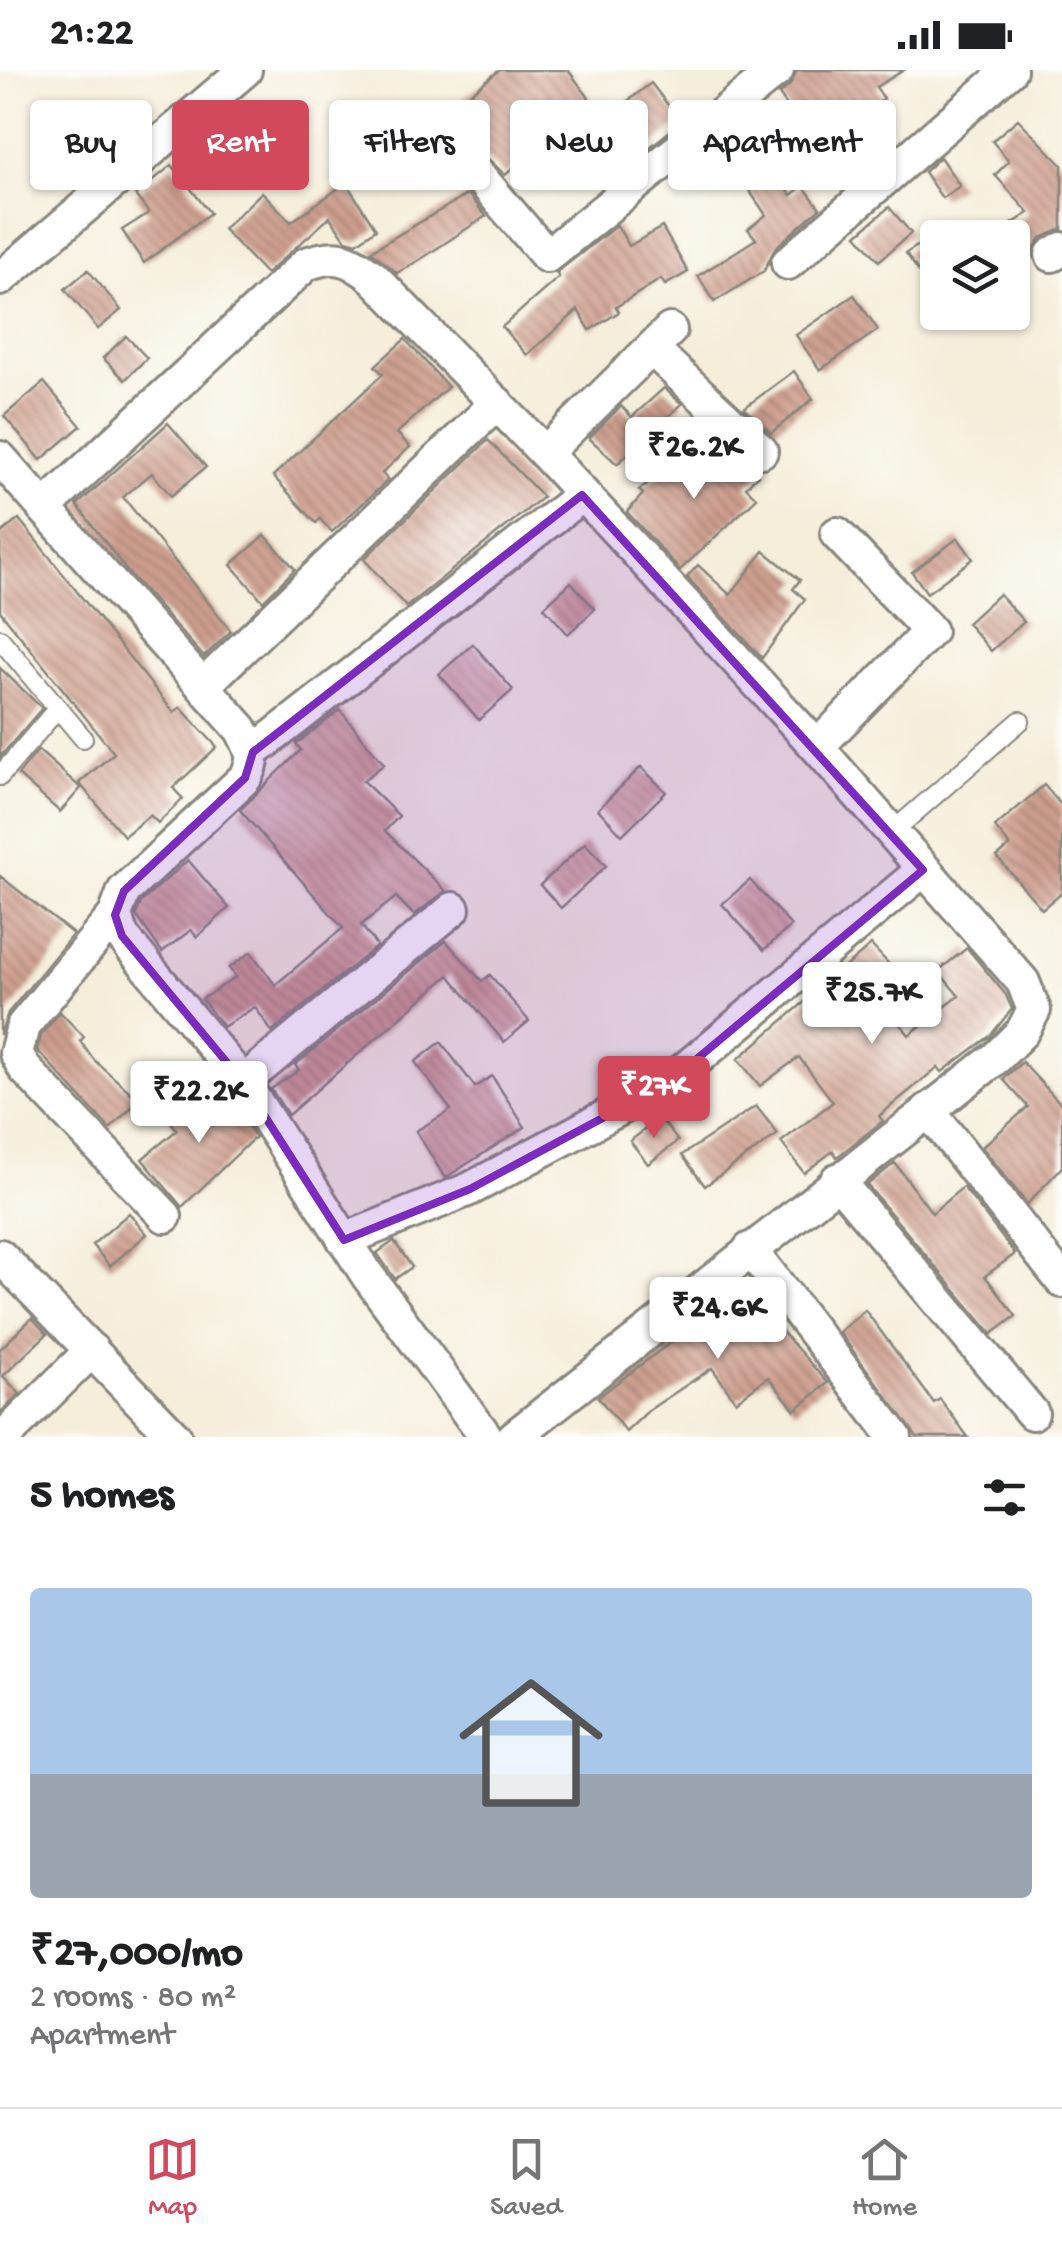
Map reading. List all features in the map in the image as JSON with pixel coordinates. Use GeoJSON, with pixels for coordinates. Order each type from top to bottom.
{"type":"FeatureCollection","features":[{"type":"Feature","properties":{"kind":"street"},"geometry":{"type":"LineString","coordinates":[[0,279],[245,70]]}},
{"type":"Feature","properties":{"kind":"street"},"geometry":{"type":"LineString","coordinates":[[490,189],[548,256],[776,70]]}},
{"type":"Feature","properties":{"kind":"street"},"geometry":{"type":"LineString","coordinates":[[788,263],[1010,70]]}},
{"type":"Feature","properties":{"kind":"street"},"geometry":{"type":"LineString","coordinates":[[44,508],[306,264],[333,254],[350,259],[373,276],[545,453],[817,747],[1023,982],[1034,1010],[1022,1032],[997,1056],[514,1437]]}},
{"type":"Feature","properties":{"kind":"street"},"geometry":{"type":"LineString","coordinates":[[545,453],[661,339],[761,451]]}},
{"type":"Feature","properties":{"kind":"street"},"geometry":{"type":"LineString","coordinates":[[203,686],[497,403]]}},
{"type":"Feature","properties":{"kind":"street"},"geometry":{"type":"LineString","coordinates":[[0,458],[241,729],[253,752],[252,767],[244,778],[124,891],[115,915],[23,1026],[16,1053],[25,1069],[165,1216]]}},
{"type":"Feature","properties":{"kind":"street"},"geometry":{"type":"LineString","coordinates":[[253,752],[582,495]]}},
{"type":"Feature","properties":{"kind":"street"},"geometry":{"type":"LineString","coordinates":[[817,747],[930,630],[837,534]]}},
{"type":"Feature","properties":{"kind":"street"},"geometry":{"type":"LineString","coordinates":[[344,1240],[470,1189],[668,1082],[923,870]]}},
{"type":"Feature","properties":{"kind":"street"},"geometry":{"type":"LineString","coordinates":[[244,1082],[453,910]]}},
{"type":"Feature","properties":{"kind":"street"},"geometry":{"type":"LineString","coordinates":[[115,915],[122,936],[244,1082],[344,1240],[486,1437]]}},
{"type":"Feature","properties":{"kind":"street"},"geometry":{"type":"LineString","coordinates":[[928,1110],[1062,1281]]}},
{"type":"Feature","properties":{"kind":"street"},"geometry":{"type":"LineString","coordinates":[[837,1180],[1032,1413]]}},
{"type":"Feature","properties":{"kind":"street"},"geometry":{"type":"LineString","coordinates":[[750,1249],[896,1437]]}},
{"type":"Feature","properties":{"kind":"street"},"geometry":{"type":"LineString","coordinates":[[0,1256],[176,1437]]}},
{"type":"Feature","properties":{"kind":"street"},"geometry":{"type":"LineString","coordinates":[[4,1437],[92,1350]]}},
{"type":"Feature","properties":{"kind":"lane"},"geometry":{"type":"LineString","coordinates":[[2,645],[83,738]]}},
{"type":"Feature","properties":{"kind":"lane"},"geometry":{"type":"LineString","coordinates":[[0,776],[57,709]]}},
{"type":"Feature","properties":{"kind":"lane"},"geometry":{"type":"LineString","coordinates":[[891,833],[1020,721]]}},
{"type":"Feature","properties":{"kind":"highlighted area"},"geometry":{"type":"Polygon","coordinates":[[[582,495],[923,870],[668,1083],[470,1189],[344,1240],[243,1082],[122,936],[115,915],[124,891],[245,778],[253,752],[582,495]]]}},
{"type":"Feature","properties":{"kind":"building"},"geometry":{"type":"Polygon","coordinates":[[[500,70],[568,70],[591,100],[510,100],[510,171],[505,175],[490,161],[490,100],[461,100],[500,70]]]}},
{"type":"Feature","properties":{"kind":"building"},"geometry":{"type":"Polygon","coordinates":[[[797,70],[904,70],[876,87],[882,100],[783,100],[779,94],[790,85],[797,70]]]}},
{"type":"Feature","properties":{"kind":"building"},"geometry":{"type":"Polygon","coordinates":[[[651,83],[668,105],[668,133],[648,149],[648,100],[629,100],[651,83]]]}},
{"type":"Feature","properties":{"kind":"building"},"geometry":{"type":"Polygon","coordinates":[[[1018,119],[1062,165],[1062,229],[1041,238],[1030,254],[1030,220],[1018,220],[1029,213],[995,175],[1009,161],[992,141],[1018,119]]]}},
{"type":"Feature","properties":{"kind":"building"},"geometry":{"type":"Polygon","coordinates":[[[940,157],[960,186],[942,198],[924,172],[940,157]]]}},
{"type":"Feature","properties":{"kind":"building"},"geometry":{"type":"Polygon","coordinates":[[[172,165],[172,190],[192,190],[210,213],[144,263],[122,230],[149,213],[135,195],[141,190],[152,190],[152,181],[172,165]]]}},
{"type":"Feature","properties":{"kind":"building"},"geometry":{"type":"Polygon","coordinates":[[[336,190],[351,190],[376,229],[357,243],[346,240],[330,217],[266,274],[223,229],[262,192],[291,222],[336,190]]]}},
{"type":"Feature","properties":{"kind":"building"},"geometry":{"type":"Polygon","coordinates":[[[749,190],[788,190],[791,195],[806,190],[820,208],[775,248],[764,271],[714,302],[698,276],[756,239],[748,229],[766,215],[749,190]]]}},
{"type":"Feature","properties":{"kind":"building"},"geometry":{"type":"Polygon","coordinates":[[[468,194],[486,216],[421,259],[397,273],[371,251],[468,194]]]}},
{"type":"Feature","properties":{"kind":"building"},"geometry":{"type":"Polygon","coordinates":[[[889,207],[911,233],[879,261],[857,235],[889,207]]]}},
{"type":"Feature","properties":{"kind":"building"},"geometry":{"type":"Polygon","coordinates":[[[617,225],[629,246],[662,227],[688,272],[665,285],[661,279],[616,307],[619,312],[590,330],[578,310],[527,355],[502,327],[559,277],[556,273],[617,225]]]}},
{"type":"Feature","properties":{"kind":"building"},"geometry":{"type":"Polygon","coordinates":[[[920,244],[920,274],[906,253],[920,244]]]}},
{"type":"Feature","properties":{"kind":"building"},"geometry":{"type":"Polygon","coordinates":[[[88,270],[121,310],[98,329],[65,289],[88,270]]]}},
{"type":"Feature","properties":{"kind":"building"},"geometry":{"type":"Polygon","coordinates":[[[854,295],[878,330],[820,370],[796,335],[854,295]]]}},
{"type":"Feature","properties":{"kind":"building"},"geometry":{"type":"Polygon","coordinates":[[[126,336],[147,358],[125,380],[103,358],[126,336]]]}},
{"type":"Feature","properties":{"kind":"building"},"geometry":{"type":"Polygon","coordinates":[[[405,339],[448,387],[397,433],[410,447],[382,473],[388,480],[332,532],[320,519],[316,523],[273,476],[383,374],[375,366],[405,339]]]}},
{"type":"Feature","properties":{"kind":"building"},"geometry":{"type":"Polygon","coordinates":[[[794,371],[813,399],[771,433],[744,408],[794,371]]]}},
{"type":"Feature","properties":{"kind":"building"},"geometry":{"type":"Polygon","coordinates":[[[44,382],[81,426],[41,460],[4,416],[44,382]]]}},
{"type":"Feature","properties":{"kind":"building"},"geometry":{"type":"Polygon","coordinates":[[[664,388],[682,404],[617,464],[589,438],[621,406],[632,417],[664,388]]]}},
{"type":"Feature","properties":{"kind":"building"},"geometry":{"type":"Polygon","coordinates":[[[168,423],[206,467],[171,496],[152,473],[123,497],[231,631],[204,657],[127,571],[77,505],[168,423]]]}},
{"type":"Feature","properties":{"kind":"building"},"geometry":{"type":"Polygon","coordinates":[[[717,437],[758,475],[746,487],[757,498],[680,570],[627,512],[643,494],[639,490],[671,465],[679,473],[717,437]]]}},
{"type":"Feature","properties":{"kind":"building"},"geometry":{"type":"Polygon","coordinates":[[[488,440],[543,497],[406,607],[364,559],[488,440]]]}},
{"type":"Feature","properties":{"kind":"building"},"geometry":{"type":"Polygon","coordinates":[[[19,519],[174,713],[180,707],[217,747],[173,788],[183,799],[158,823],[150,815],[124,836],[79,783],[114,753],[0,611],[0,534],[19,519]]]}},
{"type":"Feature","properties":{"kind":"building"},"geometry":{"type":"Polygon","coordinates":[[[265,535],[295,569],[263,601],[231,565],[265,535]]]}},
{"type":"Feature","properties":{"kind":"building"},"geometry":{"type":"Polygon","coordinates":[[[958,538],[973,559],[927,593],[912,572],[958,538]]]}},
{"type":"Feature","properties":{"kind":"building"},"geometry":{"type":"Polygon","coordinates":[[[764,551],[800,580],[793,589],[805,599],[762,658],[687,577],[698,565],[730,595],[764,551]]]}},
{"type":"Feature","properties":{"kind":"building"},"geometry":{"type":"Polygon","coordinates":[[[571,582],[595,609],[568,634],[544,607],[571,582]]]}},
{"type":"Feature","properties":{"kind":"building"},"geometry":{"type":"Polygon","coordinates":[[[999,594],[1024,622],[991,651],[967,623],[999,594]]]}},
{"type":"Feature","properties":{"kind":"building"},"geometry":{"type":"Polygon","coordinates":[[[473,644],[513,690],[479,720],[439,674],[473,644]]]}},
{"type":"Feature","properties":{"kind":"building"},"geometry":{"type":"Polygon","coordinates":[[[0,668],[42,708],[0,757],[0,668]]]}},
{"type":"Feature","properties":{"kind":"building"},"geometry":{"type":"Polygon","coordinates":[[[340,710],[384,764],[363,781],[399,816],[385,831],[446,891],[414,915],[396,897],[361,925],[377,946],[272,1032],[255,1007],[223,1027],[202,999],[236,977],[229,968],[251,952],[275,985],[343,928],[240,810],[301,750],[296,744],[340,710]]]}},
{"type":"Feature","properties":{"kind":"building"},"geometry":{"type":"Polygon","coordinates":[[[38,750],[81,788],[60,812],[18,775],[38,750]]]}},
{"type":"Feature","properties":{"kind":"building"},"geometry":{"type":"Polygon","coordinates":[[[641,767],[666,792],[622,835],[598,809],[641,767]]]}},
{"type":"Feature","properties":{"kind":"building"},"geometry":{"type":"Polygon","coordinates":[[[1044,785],[1062,806],[1062,892],[1042,909],[997,857],[1010,846],[995,827],[1044,785]]]}},
{"type":"Feature","properties":{"kind":"building"},"geometry":{"type":"Polygon","coordinates":[[[585,843],[606,866],[561,908],[540,885],[585,843]]]}},
{"type":"Feature","properties":{"kind":"building"},"geometry":{"type":"Polygon","coordinates":[[[188,860],[229,908],[197,937],[191,930],[162,952],[136,915],[141,902],[188,860]]]}},
{"type":"Feature","properties":{"kind":"building"},"geometry":{"type":"Polygon","coordinates":[[[0,876],[73,934],[8,1013],[0,1035],[0,876]]]}},
{"type":"Feature","properties":{"kind":"building"},"geometry":{"type":"Polygon","coordinates":[[[750,880],[791,926],[764,950],[722,904],[750,880]]]}},
{"type":"Feature","properties":{"kind":"building"},"geometry":{"type":"Polygon","coordinates":[[[446,941],[482,981],[490,975],[529,1021],[504,1042],[449,975],[288,1115],[271,1089],[299,1070],[295,1065],[446,941]]]}},
{"type":"Feature","properties":{"kind":"building"},"geometry":{"type":"Polygon","coordinates":[[[871,945],[900,976],[879,997],[909,1035],[959,996],[938,971],[967,948],[1006,995],[1012,1009],[990,1036],[942,1072],[938,1067],[879,1116],[883,1121],[837,1157],[833,1151],[804,1173],[781,1142],[833,1102],[799,1057],[760,1086],[738,1059],[871,945]]]}},
{"type":"Feature","properties":{"kind":"building"},"geometry":{"type":"Polygon","coordinates":[[[60,1012],[84,1037],[80,1041],[95,1061],[139,1100],[110,1129],[37,1050],[41,1035],[60,1012]]]}},
{"type":"Feature","properties":{"kind":"building"},"geometry":{"type":"Polygon","coordinates":[[[441,1042],[475,1087],[492,1076],[525,1127],[445,1178],[416,1131],[451,1110],[415,1062],[441,1042]]]}},
{"type":"Feature","properties":{"kind":"building"},"geometry":{"type":"Polygon","coordinates":[[[1022,1062],[1062,1105],[1062,1167],[1027,1204],[982,1147],[1028,1107],[1003,1079],[1022,1062]]]}},
{"type":"Feature","properties":{"kind":"building"},"geometry":{"type":"Polygon","coordinates":[[[210,1086],[234,1113],[238,1110],[255,1137],[182,1207],[142,1159],[177,1130],[170,1121],[210,1086]]]}},
{"type":"Feature","properties":{"kind":"building"},"geometry":{"type":"Polygon","coordinates":[[[756,1106],[778,1134],[705,1186],[682,1155],[756,1106]]]}},
{"type":"Feature","properties":{"kind":"building"},"geometry":{"type":"Polygon","coordinates":[[[660,1118],[678,1141],[648,1164],[630,1141],[660,1118]]]}},
{"type":"Feature","properties":{"kind":"building"},"geometry":{"type":"Polygon","coordinates":[[[895,1163],[932,1213],[963,1187],[1015,1254],[985,1276],[1016,1316],[992,1334],[867,1185],[895,1163]]]}},
{"type":"Feature","properties":{"kind":"building"},"geometry":{"type":"Polygon","coordinates":[[[129,1213],[147,1234],[110,1266],[92,1245],[129,1213]]]}},
{"type":"Feature","properties":{"kind":"building"},"geometry":{"type":"Polygon","coordinates":[[[394,1241],[412,1267],[395,1279],[377,1253],[394,1241]]]}},
{"type":"Feature","properties":{"kind":"building"},"geometry":{"type":"Polygon","coordinates":[[[743,1288],[828,1383],[795,1410],[768,1377],[736,1401],[712,1368],[649,1410],[626,1432],[598,1397],[743,1288]]]}},
{"type":"Feature","properties":{"kind":"building"},"geometry":{"type":"Polygon","coordinates":[[[865,1310],[934,1403],[940,1399],[968,1437],[917,1437],[839,1332],[865,1310]]]}},
{"type":"Feature","properties":{"kind":"building"},"geometry":{"type":"Polygon","coordinates":[[[32,1318],[47,1334],[3,1376],[20,1394],[0,1413],[0,1349],[32,1318]]]}}]}
